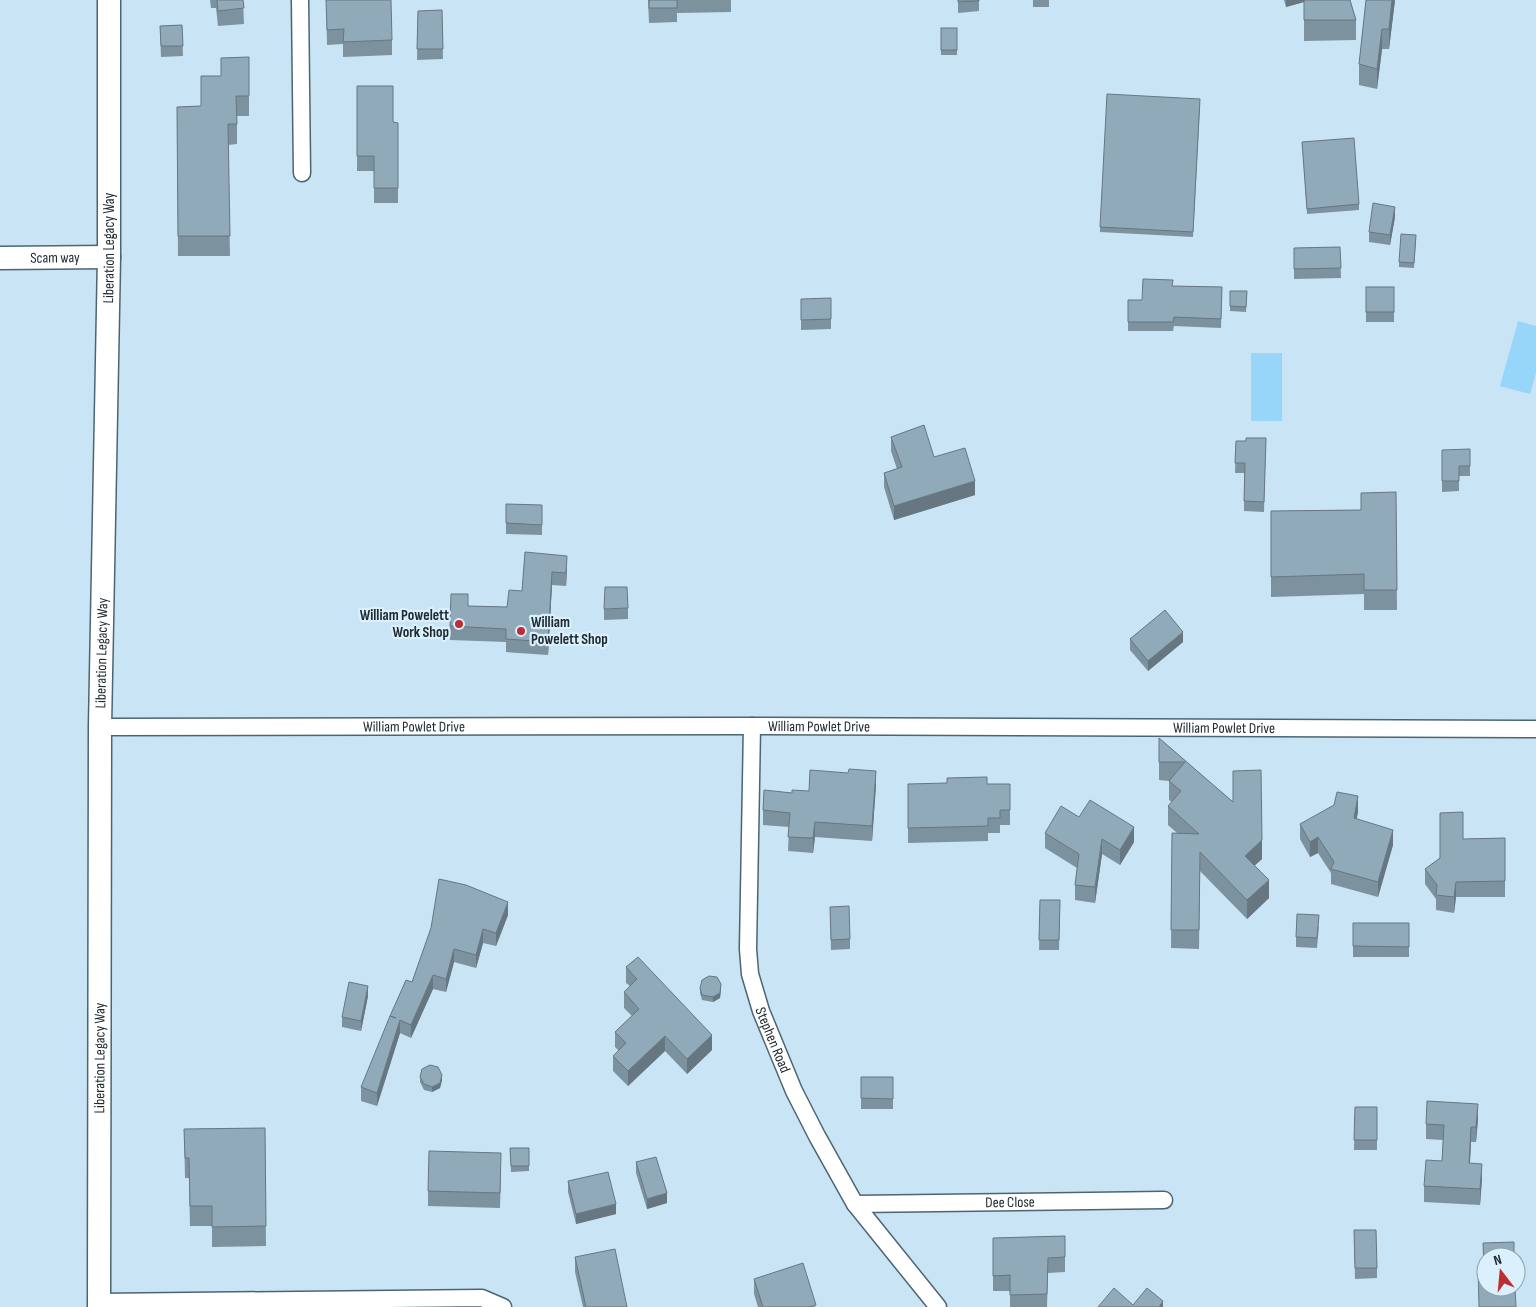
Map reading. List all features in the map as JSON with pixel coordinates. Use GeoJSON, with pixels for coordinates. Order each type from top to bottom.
{"type":"FeatureCollection","features":[{"type":"Feature","properties":{"kind":"main road","name":"Liberation Legacy Way"},"geometry":{"type":"LineString","coordinates":[[99,1305],[100,727],[109,257],[108,0]]}},
{"type":"Feature","properties":{"kind":"main road","name":"Scam way"},"geometry":{"type":"LineString","coordinates":[[0,258],[109,257]]}},
{"type":"Feature","properties":{"kind":"street"},"geometry":{"type":"LineString","coordinates":[[300,0],[302,173]]}},
{"type":"Feature","properties":{"kind":"street","name":"William Powlet Drive"},"geometry":{"type":"LineString","coordinates":[[100,727],[752,726],[1536,729]]}},
{"type":"Feature","properties":{"kind":"street","name":"Stephen Road"},"geometry":{"type":"LineString","coordinates":[[752,726],[748,949],[750,974],[762,1011],[794,1091],[855,1204],[938,1307]]}},
{"type":"Feature","properties":{"kind":"street","name":"Dee Close"},"geometry":{"type":"LineString","coordinates":[[855,1204],[1164,1200]]}},
{"type":"Feature","properties":{"kind":"street"},"geometry":{"type":"LineString","coordinates":[[99,1305],[482,1298],[503,1307]]}},
{"type":"Feature","properties":{"kind":"shaded area"},"geometry":{"type":"Polygon","coordinates":[[[1518,321],[1536,326],[1536,373],[1530,394],[1500,386],[1518,321]]]}},
{"type":"Feature","properties":{"kind":"shaded area"},"geometry":{"type":"Polygon","coordinates":[[[1251,353],[1282,353],[1282,421],[1251,421],[1251,353]]]}},
{"type":"Feature","properties":{"kind":"building"},"geometry":{"type":"Polygon","coordinates":[[[217,0],[243,0],[244,8],[218,11],[217,0]]]}},
{"type":"Feature","properties":{"kind":"building"},"geometry":{"type":"Polygon","coordinates":[[[326,0],[391,0],[392,40],[343,42],[344,29],[327,30],[326,0]]]}},
{"type":"Feature","properties":{"kind":"building"},"geometry":{"type":"Polygon","coordinates":[[[649,0],[677,0],[677,8],[649,8],[649,0]]]}},
{"type":"Feature","properties":{"kind":"building"},"geometry":{"type":"Polygon","coordinates":[[[958,0],[979,0],[979,1],[958,2],[958,0]]]}},
{"type":"Feature","properties":{"kind":"building"},"geometry":{"type":"Polygon","coordinates":[[[1304,0],[1350,0],[1356,20],[1304,20],[1304,0]]]}},
{"type":"Feature","properties":{"kind":"building"},"geometry":{"type":"Polygon","coordinates":[[[1366,0],[1392,0],[1389,29],[1382,29],[1377,69],[1359,64],[1366,0]]]}},
{"type":"Feature","properties":{"kind":"building"},"geometry":{"type":"Polygon","coordinates":[[[442,10],[443,49],[417,49],[418,11],[442,10]]]}},
{"type":"Feature","properties":{"kind":"building"},"geometry":{"type":"Polygon","coordinates":[[[182,25],[183,46],[161,46],[160,26],[182,25]]]}},
{"type":"Feature","properties":{"kind":"building"},"geometry":{"type":"Polygon","coordinates":[[[941,28],[957,28],[957,50],[941,50],[941,28]]]}},
{"type":"Feature","properties":{"kind":"building"},"geometry":{"type":"Polygon","coordinates":[[[249,57],[249,96],[236,96],[237,124],[228,124],[230,236],[178,236],[177,107],[201,106],[201,76],[221,76],[221,58],[249,57]]]}},
{"type":"Feature","properties":{"kind":"building"},"geometry":{"type":"Polygon","coordinates":[[[357,86],[393,86],[393,122],[398,123],[398,188],[374,188],[374,156],[357,156],[357,86]]]}},
{"type":"Feature","properties":{"kind":"building"},"geometry":{"type":"Polygon","coordinates":[[[1107,94],[1200,99],[1193,232],[1100,227],[1107,94]]]}},
{"type":"Feature","properties":{"kind":"building"},"geometry":{"type":"Polygon","coordinates":[[[1354,138],[1359,204],[1307,209],[1302,142],[1354,138]]]}},
{"type":"Feature","properties":{"kind":"building"},"geometry":{"type":"Polygon","coordinates":[[[1373,203],[1395,207],[1390,235],[1369,232],[1373,203]]]}},
{"type":"Feature","properties":{"kind":"building"},"geometry":{"type":"Polygon","coordinates":[[[1401,234],[1416,235],[1414,263],[1399,262],[1401,234]]]}},
{"type":"Feature","properties":{"kind":"building"},"geometry":{"type":"Polygon","coordinates":[[[1340,247],[1341,268],[1294,269],[1294,248],[1340,247]]]}},
{"type":"Feature","properties":{"kind":"building"},"geometry":{"type":"Polygon","coordinates":[[[1143,279],[1173,280],[1172,286],[1222,287],[1221,319],[1174,317],[1173,322],[1128,322],[1128,300],[1142,300],[1143,279]]]}},
{"type":"Feature","properties":{"kind":"building"},"geometry":{"type":"Polygon","coordinates":[[[1366,287],[1394,287],[1394,312],[1366,312],[1366,287]]]}},
{"type":"Feature","properties":{"kind":"building"},"geometry":{"type":"Polygon","coordinates":[[[1230,291],[1247,291],[1246,307],[1230,306],[1230,291]]]}},
{"type":"Feature","properties":{"kind":"building"},"geometry":{"type":"Polygon","coordinates":[[[831,298],[831,319],[801,320],[801,299],[831,298]]]}},
{"type":"Feature","properties":{"kind":"building"},"geometry":{"type":"Polygon","coordinates":[[[924,425],[934,457],[965,448],[975,481],[894,506],[884,473],[902,467],[891,437],[924,425]]]}},
{"type":"Feature","properties":{"kind":"building"},"geometry":{"type":"Polygon","coordinates":[[[1246,438],[1266,438],[1264,502],[1244,501],[1245,463],[1235,463],[1236,441],[1246,441],[1246,438]]]}},
{"type":"Feature","properties":{"kind":"building"},"geometry":{"type":"Polygon","coordinates":[[[1470,449],[1470,466],[1459,466],[1459,481],[1442,481],[1442,450],[1470,449]]]}},
{"type":"Feature","properties":{"kind":"building"},"geometry":{"type":"Polygon","coordinates":[[[1396,492],[1397,590],[1364,590],[1364,574],[1271,577],[1271,511],[1361,510],[1361,493],[1396,492]]]}},
{"type":"Feature","properties":{"kind":"building"},"geometry":{"type":"Polygon","coordinates":[[[506,504],[542,505],[542,525],[506,523],[506,504]]]}},
{"type":"Feature","properties":{"kind":"building"},"geometry":{"type":"Polygon","coordinates":[[[525,552],[567,556],[566,573],[552,572],[548,642],[506,639],[506,629],[450,626],[451,594],[468,594],[468,606],[507,607],[509,590],[522,591],[525,552]]]}},
{"type":"Feature","properties":{"kind":"building"},"geometry":{"type":"Polygon","coordinates":[[[605,587],[627,587],[628,608],[604,609],[605,587]]]}},
{"type":"Feature","properties":{"kind":"building"},"geometry":{"type":"Polygon","coordinates":[[[1165,610],[1183,632],[1148,661],[1130,639],[1165,610]]]}},
{"type":"Feature","properties":{"kind":"building"},"geometry":{"type":"Polygon","coordinates":[[[1159,738],[1233,802],[1233,771],[1261,770],[1262,840],[1245,856],[1269,880],[1247,900],[1200,852],[1199,930],[1171,930],[1172,833],[1199,834],[1168,806],[1181,791],[1169,781],[1185,762],[1159,762],[1159,738]]]}},
{"type":"Feature","properties":{"kind":"building"},"geometry":{"type":"Polygon","coordinates":[[[849,769],[876,771],[872,826],[815,822],[813,838],[788,837],[790,813],[763,810],[764,790],[792,793],[792,790],[809,791],[810,770],[848,773],[849,769]]]}},
{"type":"Feature","properties":{"kind":"building"},"geometry":{"type":"Polygon","coordinates":[[[987,777],[987,784],[1010,784],[1010,810],[1000,810],[1000,818],[988,818],[988,826],[908,828],[908,784],[947,783],[947,778],[987,777]]]}},
{"type":"Feature","properties":{"kind":"building"},"geometry":{"type":"Polygon","coordinates":[[[1337,792],[1358,796],[1354,818],[1393,830],[1378,882],[1331,869],[1334,862],[1318,837],[1310,842],[1300,824],[1334,805],[1337,792]]]}},
{"type":"Feature","properties":{"kind":"building"},"geometry":{"type":"Polygon","coordinates":[[[1090,800],[1134,827],[1120,850],[1102,839],[1095,887],[1075,885],[1079,854],[1045,833],[1061,806],[1079,817],[1090,800]]]}},
{"type":"Feature","properties":{"kind":"building"},"geometry":{"type":"Polygon","coordinates":[[[1463,812],[1463,839],[1505,838],[1505,881],[1456,882],[1454,897],[1436,895],[1437,885],[1425,869],[1440,858],[1440,813],[1463,812]]]}},
{"type":"Feature","properties":{"kind":"building"},"geometry":{"type":"Polygon","coordinates":[[[439,879],[466,885],[508,902],[496,933],[483,929],[476,955],[454,949],[446,979],[433,975],[411,1025],[400,1020],[377,1093],[361,1087],[406,980],[412,982],[431,928],[439,879]]]}},
{"type":"Feature","properties":{"kind":"building"},"geometry":{"type":"Polygon","coordinates":[[[1040,900],[1060,900],[1059,940],[1039,940],[1040,900]]]}},
{"type":"Feature","properties":{"kind":"building"},"geometry":{"type":"Polygon","coordinates":[[[849,906],[850,939],[831,940],[830,907],[849,906]]]}},
{"type":"Feature","properties":{"kind":"building"},"geometry":{"type":"Polygon","coordinates":[[[1297,914],[1319,915],[1317,938],[1296,937],[1297,914]]]}},
{"type":"Feature","properties":{"kind":"building"},"geometry":{"type":"Polygon","coordinates":[[[1353,923],[1409,923],[1409,947],[1353,946],[1353,923]]]}},
{"type":"Feature","properties":{"kind":"building"},"geometry":{"type":"Polygon","coordinates":[[[638,957],[712,1035],[687,1059],[665,1036],[628,1071],[613,1056],[626,1043],[615,1032],[639,1009],[624,992],[637,979],[626,967],[638,957]]]}},
{"type":"Feature","properties":{"kind":"building"},"geometry":{"type":"Polygon","coordinates":[[[709,976],[717,977],[721,984],[720,993],[713,997],[702,995],[700,988],[702,980],[709,976]]]}},
{"type":"Feature","properties":{"kind":"building"},"geometry":{"type":"Polygon","coordinates":[[[349,982],[368,986],[361,1021],[342,1017],[349,982]]]}},
{"type":"Feature","properties":{"kind":"building"},"geometry":{"type":"Polygon","coordinates":[[[430,1065],[438,1067],[442,1075],[440,1083],[432,1087],[424,1084],[420,1077],[422,1069],[430,1065]]]}},
{"type":"Feature","properties":{"kind":"building"},"geometry":{"type":"Polygon","coordinates":[[[861,1077],[893,1077],[893,1099],[861,1098],[861,1077]]]}},
{"type":"Feature","properties":{"kind":"building"},"geometry":{"type":"Polygon","coordinates":[[[1427,1101],[1478,1104],[1476,1127],[1471,1127],[1469,1163],[1482,1164],[1480,1189],[1424,1186],[1426,1160],[1442,1161],[1444,1125],[1426,1124],[1427,1101]]]}},
{"type":"Feature","properties":{"kind":"building"},"geometry":{"type":"Polygon","coordinates":[[[1355,1107],[1377,1107],[1377,1140],[1354,1140],[1355,1107]]]}},
{"type":"Feature","properties":{"kind":"building"},"geometry":{"type":"Polygon","coordinates":[[[265,1128],[266,1226],[212,1227],[212,1206],[190,1206],[189,1158],[185,1158],[184,1129],[265,1128]]]}},
{"type":"Feature","properties":{"kind":"building"},"geometry":{"type":"Polygon","coordinates":[[[510,1148],[529,1148],[529,1166],[511,1166],[510,1148]]]}},
{"type":"Feature","properties":{"kind":"building"},"geometry":{"type":"Polygon","coordinates":[[[429,1151],[501,1153],[500,1193],[428,1191],[429,1151]]]}},
{"type":"Feature","properties":{"kind":"building"},"geometry":{"type":"Polygon","coordinates":[[[656,1157],[667,1193],[647,1199],[636,1162],[656,1157]]]}},
{"type":"Feature","properties":{"kind":"building"},"geometry":{"type":"Polygon","coordinates":[[[608,1172],[616,1204],[576,1214],[568,1181],[608,1172]]]}},
{"type":"Feature","properties":{"kind":"building"},"geometry":{"type":"Polygon","coordinates":[[[1354,1230],[1376,1230],[1377,1268],[1355,1268],[1354,1230]]]}},
{"type":"Feature","properties":{"kind":"building"},"geometry":{"type":"Polygon","coordinates":[[[1065,1236],[1065,1257],[1048,1258],[1047,1294],[1010,1295],[1010,1275],[993,1276],[993,1238],[1065,1236]]]}},
{"type":"Feature","properties":{"kind":"building"},"geometry":{"type":"Polygon","coordinates":[[[1514,1242],[1514,1247],[1483,1247],[1483,1243],[1514,1242]]]}},
{"type":"Feature","properties":{"kind":"building"},"geometry":{"type":"Polygon","coordinates":[[[615,1249],[627,1307],[586,1307],[575,1257],[615,1249]]]}},
{"type":"Feature","properties":{"kind":"building"},"geometry":{"type":"Polygon","coordinates":[[[803,1263],[816,1305],[809,1307],[763,1307],[754,1279],[803,1263]]]}},
{"type":"Feature","properties":{"kind":"building"},"geometry":{"type":"Polygon","coordinates":[[[1114,1288],[1133,1305],[1147,1288],[1163,1301],[1159,1307],[1098,1307],[1114,1288]]]}},
{"type":"Feature","properties":{"kind":"building"},"geometry":{"type":"Polygon","coordinates":[[[1479,1297],[1516,1297],[1516,1307],[1479,1307],[1479,1297]]]}},
{"type":"Feature","properties":{"kind":"place","name":"William Powelett Work Shop"},"geometry":{"type":"Point","coordinates":[459,624]}},
{"type":"Feature","properties":{"kind":"place","name":"William Powelett Shop"},"geometry":{"type":"Point","coordinates":[521,631]}}]}
